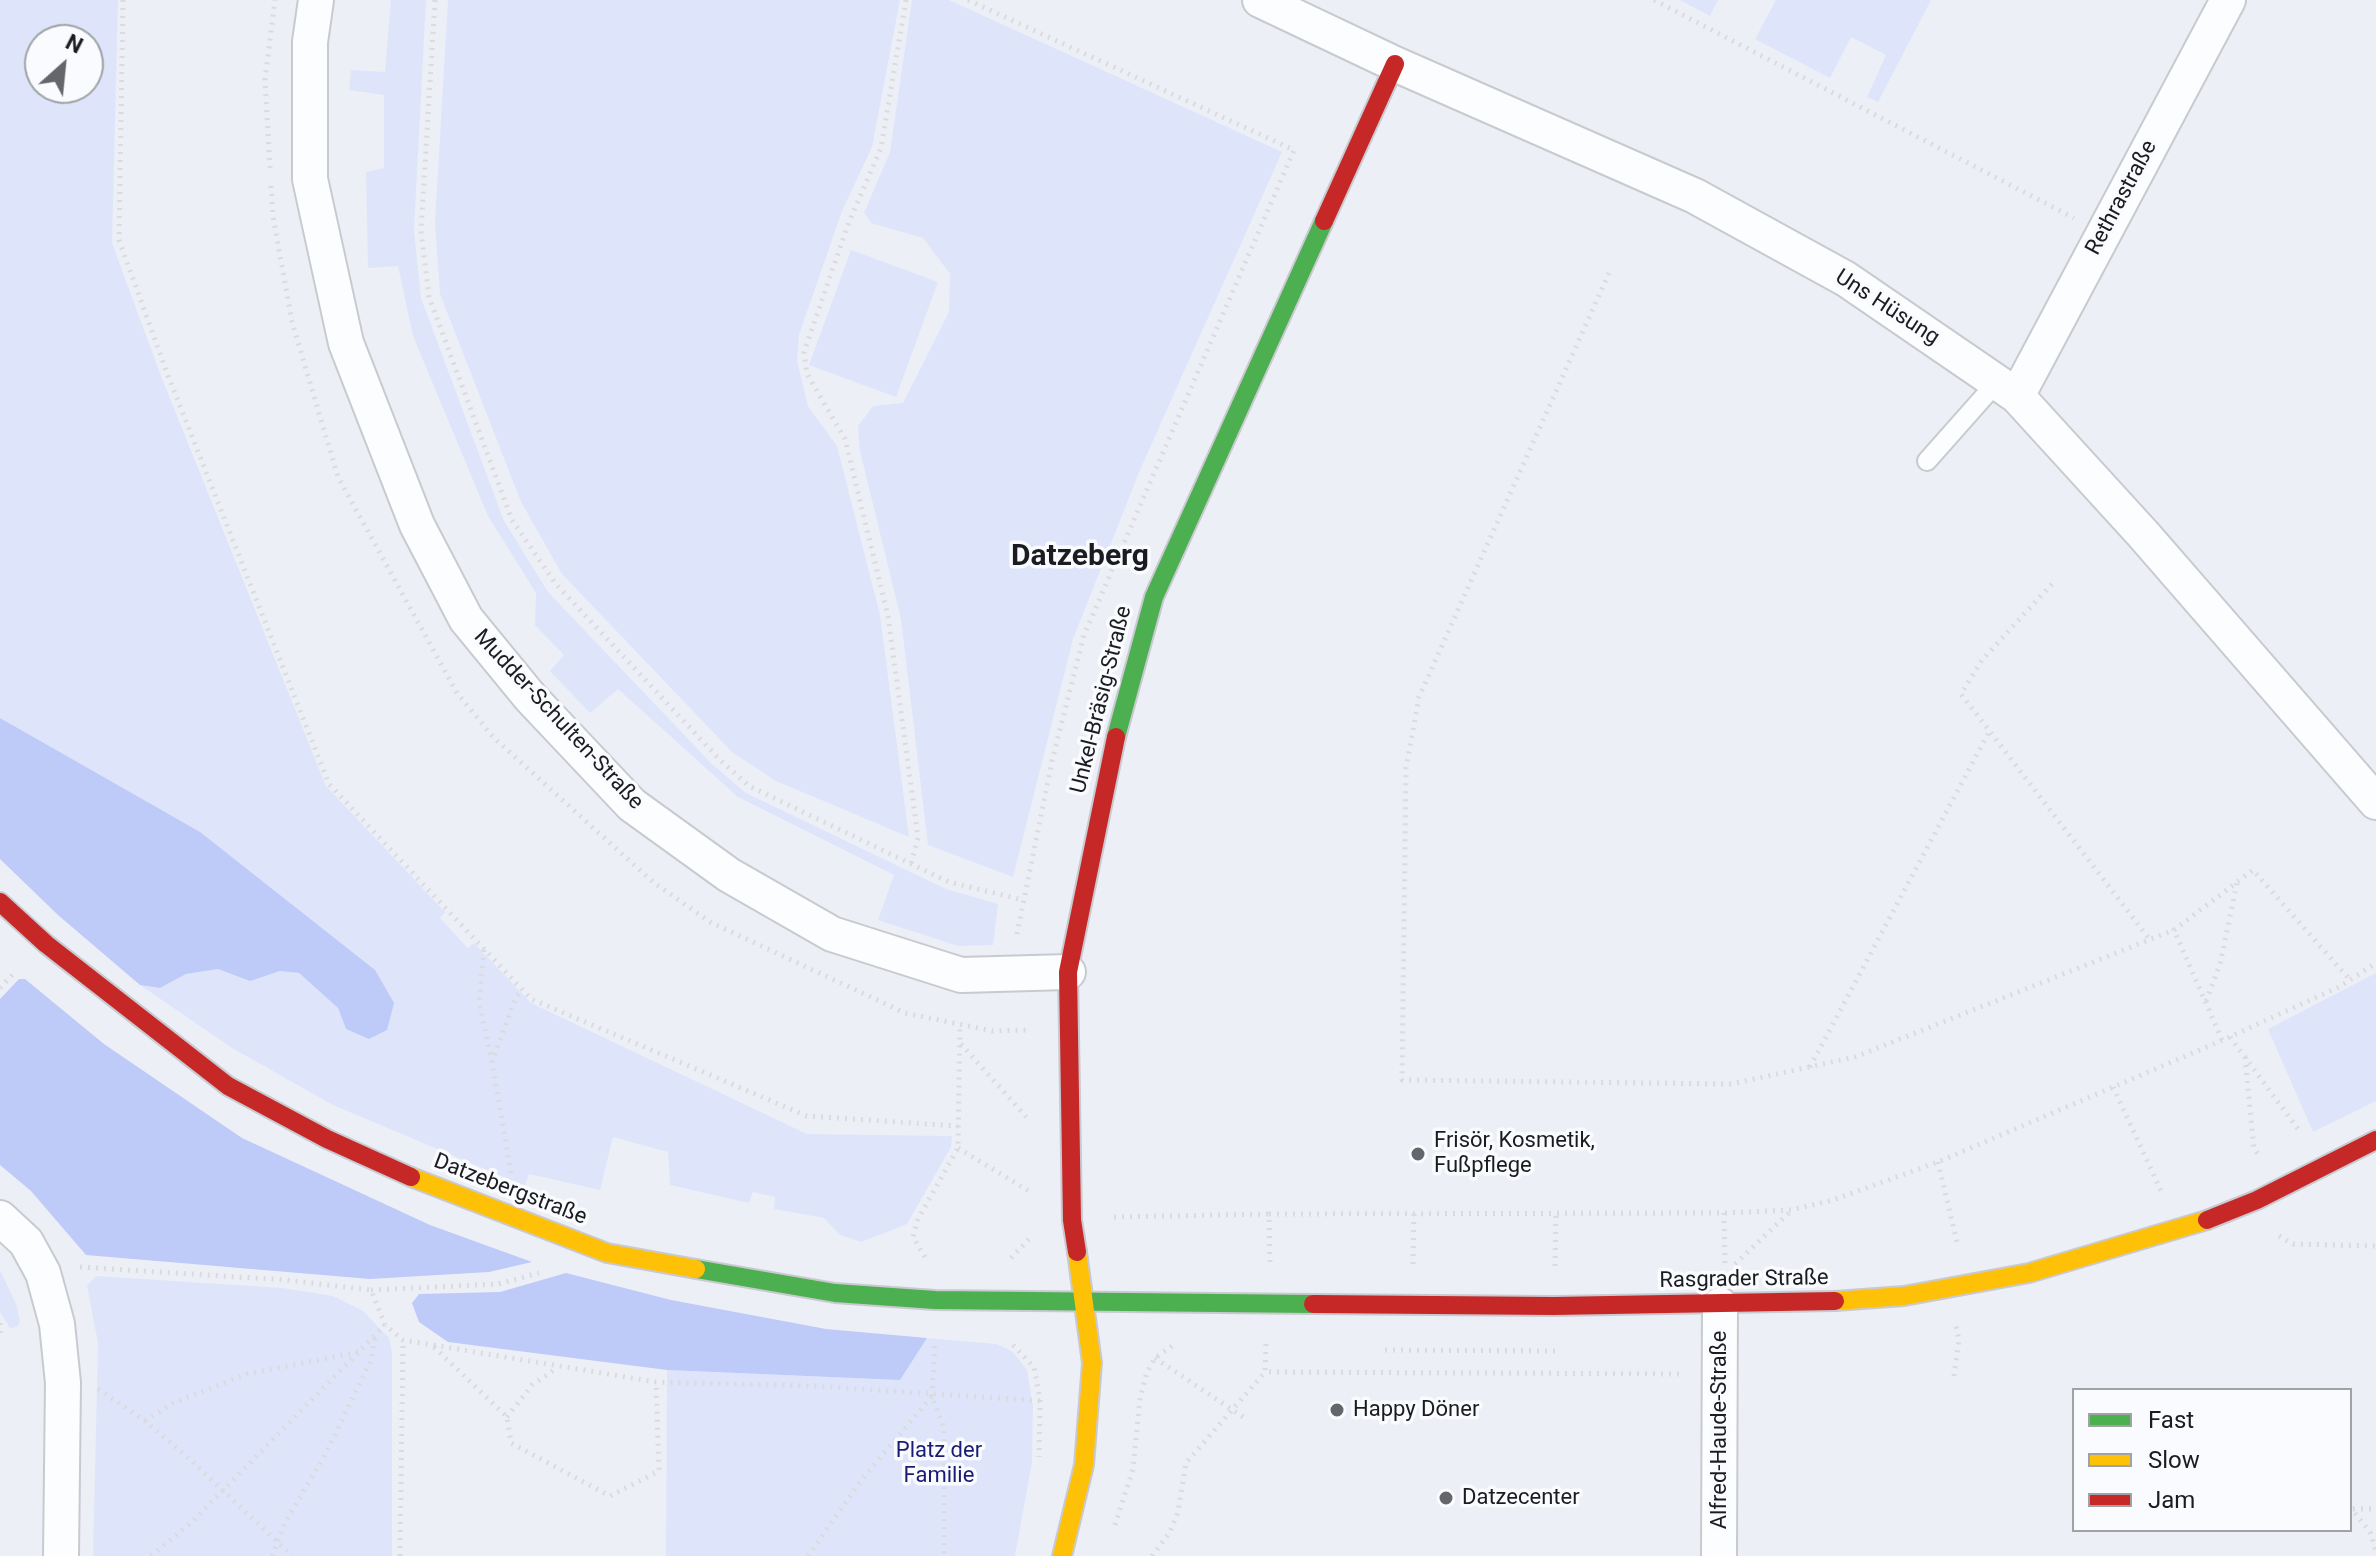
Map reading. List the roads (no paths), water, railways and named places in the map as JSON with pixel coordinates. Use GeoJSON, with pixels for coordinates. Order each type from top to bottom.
{"type":"FeatureCollection","features":[{"type":"Feature","properties":{"kind":"street","name":"Mudder-Schulten-Straße"},"geometry":{"type":"LineString","coordinates":[[316,0],[310,42],[310,179],[346,343],[417,525],[466,619],[530,697],[632,805],[729,875],[832,934],[961,975],[1068,972]]}},
{"type":"Feature","properties":{"kind":"street","name":"Uns Hüsung"},"geometry":{"type":"LineString","coordinates":[[1260,0],[1395,64],[1695,196],[1846,279],[2007,389],[2143,534],[2376,802]]}},
{"type":"Feature","properties":{"kind":"street","name":"Rethrastraße"},"geometry":{"type":"LineString","coordinates":[[2007,389],[2103,233],[2228,0]]}},
{"type":"Feature","properties":{"kind":"street","name":"Unkel-Bräsig-Straße"},"geometry":{"type":"LineString","coordinates":[[1062,1556],[1084,1465],[1092,1363],[1072,1220],[1068,972],[1101,799],[1130,676],[1154,597],[1395,64]]}},
{"type":"Feature","properties":{"kind":"street","name":"Datzebergstraße"},"geometry":{"type":"LineString","coordinates":[[0,902],[46,944],[228,1086],[327,1139],[430,1186],[607,1253],[835,1293],[935,1300],[1085,1300]]}},
{"type":"Feature","properties":{"kind":"street","name":"Rasgrader Straße"},"geometry":{"type":"LineString","coordinates":[[1085,1300],[1720,1305],[1847,1302],[1953,1290],[2083,1259],[2179,1231],[2257,1200],[2376,1140]]}},
{"type":"Feature","properties":{"kind":"street"},"geometry":{"type":"LineString","coordinates":[[0,1218],[26,1242],[43,1273],[57,1324],[63,1383],[61,1556]]}},
{"type":"Feature","properties":{"kind":"street","name":"Alfred-Haude-Straße"},"geometry":{"type":"LineString","coordinates":[[1719,1556],[1720,1305]]}},
{"type":"Feature","properties":{"kind":"lane"},"geometry":{"type":"LineString","coordinates":[[1927,461],[2007,389]]}},
{"type":"Feature","properties":{"kind":"place","name":"Frisör, Kosmetik, Fußpflege"},"geometry":{"type":"Point","coordinates":[1418,1154]}},
{"type":"Feature","properties":{"kind":"place","name":"Happy Döner"},"geometry":{"type":"Point","coordinates":[1337,1410]}},
{"type":"Feature","properties":{"kind":"place","name":"Datzecenter"},"geometry":{"type":"Point","coordinates":[1446,1498]}},
{"type":"Feature","properties":{"kind":"district","name":"Datzeberg"},"geometry":{"type":"Point","coordinates":[1080,557]}},
{"type":"Feature","properties":{"kind":"park label","name":"Platz der Familie"},"geometry":{"type":"Point","coordinates":[939,1464]}}]}
